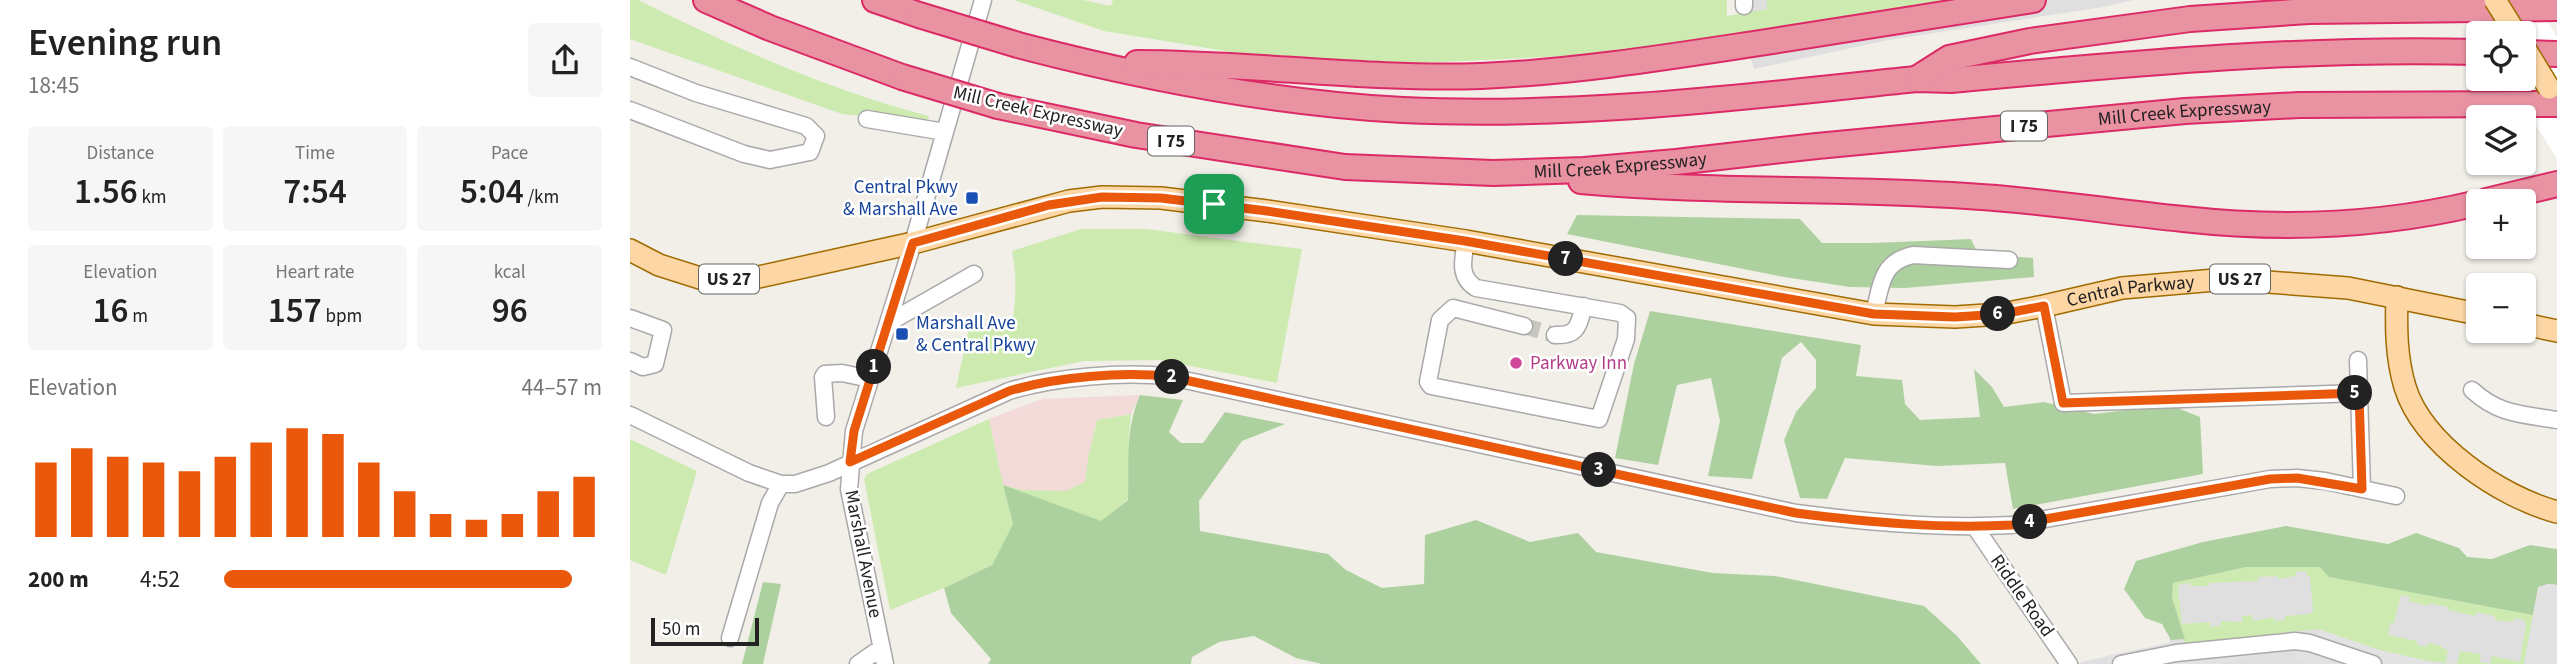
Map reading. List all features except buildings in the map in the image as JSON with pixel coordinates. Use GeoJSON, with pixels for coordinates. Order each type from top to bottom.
{"type":"FeatureCollection","features":[{"type":"Feature","properties":{"kind":"highway","name":"Mill Creek Expressway"},"geometry":{"type":"LineString","coordinates":[[706,0],[795,38],[902,77],[998,106],[1136,135],[1345,167],[1493,173],[1584,170],[2185,111],[2299,105],[2557,102]]}},
{"type":"Feature","properties":{"kind":"highway"},"geometry":{"type":"LineString","coordinates":[[875,0],[1017,45],[1087,63],[1232,92],[1318,103],[1417,110],[1591,110],[1916,79],[1951,80],[2212,57],[2278,53],[2466,52]]}},
{"type":"Feature","properties":{"kind":"highway"},"geometry":{"type":"LineString","coordinates":[[1087,63],[1208,63],[1323,73],[1405,76],[1481,76],[1558,71],[1735,47],[2033,0]]}},
{"type":"Feature","properties":{"kind":"highway"},"geometry":{"type":"LineString","coordinates":[[1916,79],[1949,58],[2110,29],[2190,19],[2309,10],[2557,8]]}},
{"type":"Feature","properties":{"kind":"highway"},"geometry":{"type":"LineString","coordinates":[[2536,53],[2557,54]]}},
{"type":"Feature","properties":{"kind":"highway"},"geometry":{"type":"LineString","coordinates":[[1493,173],[1650,188],[1993,197],[2186,220],[2301,225],[2394,219],[2466,205]]}},
{"type":"Feature","properties":{"kind":"highway"},"geometry":{"type":"LineString","coordinates":[[2536,189],[2557,184]]}},
{"type":"Feature","properties":{"kind":"main road"},"geometry":{"type":"LineString","coordinates":[[2495,0],[2508,21]]}},
{"type":"Feature","properties":{"kind":"main road"},"geometry":{"type":"LineString","coordinates":[[2536,67],[2557,102]]}},
{"type":"Feature","properties":{"kind":"main road","name":"Central Parkway"},"geometry":{"type":"LineString","coordinates":[[630,250],[659,265],[700,278],[754,278],[913,243],[1069,201],[1161,198],[1465,241],[1874,314],[1955,317],[2002,314],[2122,288],[2227,279],[2325,285],[2397,296],[2466,311]]}},
{"type":"Feature","properties":{"kind":"main road"},"geometry":{"type":"LineString","coordinates":[[2397,296],[2396,335],[2400,364],[2406,390],[2421,417],[2441,443],[2484,480],[2531,503],[2557,512]]}},
{"type":"Feature","properties":{"kind":"main road"},"geometry":{"type":"LineString","coordinates":[[2536,327],[2557,331]]}},
{"type":"Feature","properties":{"kind":"street","name":"Marshall Avenue"},"geometry":{"type":"LineString","coordinates":[[883,656],[849,489],[854,431],[913,243],[983,0]]}},
{"type":"Feature","properties":{"kind":"street"},"geometry":{"type":"LineString","coordinates":[[630,67],[696,93],[806,127],[816,136],[810,152],[771,160],[744,154],[630,110]]}},
{"type":"Feature","properties":{"kind":"street"},"geometry":{"type":"LineString","coordinates":[[867,119],[945,132]]}},
{"type":"Feature","properties":{"kind":"street"},"geometry":{"type":"LineString","coordinates":[[1465,241],[1463,272],[1469,283],[1476,288],[1620,313],[1627,318],[1626,339],[1599,419],[1431,386],[1428,382],[1440,320],[1453,308],[1524,326]]}},
{"type":"Feature","properties":{"kind":"street"},"geometry":{"type":"LineString","coordinates":[[1874,314],[1889,266],[1899,258],[1913,254],[2009,260]]}},
{"type":"Feature","properties":{"kind":"street"},"geometry":{"type":"LineString","coordinates":[[888,323],[974,274]]}},
{"type":"Feature","properties":{"kind":"street"},"geometry":{"type":"LineString","coordinates":[[1555,335],[1568,336],[1574,332],[1584,306]]}},
{"type":"Feature","properties":{"kind":"street"},"geometry":{"type":"LineString","coordinates":[[2044,306],[2063,403],[2359,393]]}},
{"type":"Feature","properties":{"kind":"street"},"geometry":{"type":"LineString","coordinates":[[630,318],[663,330],[655,364],[643,367],[630,361]]}},
{"type":"Feature","properties":{"kind":"street"},"geometry":{"type":"LineString","coordinates":[[2358,360],[2362,489]]}},
{"type":"Feature","properties":{"kind":"street"},"geometry":{"type":"LineString","coordinates":[[827,417],[822,377],[825,374],[842,373],[870,379]]}},
{"type":"Feature","properties":{"kind":"street"},"geometry":{"type":"LineString","coordinates":[[630,415],[749,473],[780,484],[795,484],[811,481],[1009,391],[1035,383],[1147,374],[1342,413],[1796,513],[1844,519],[1975,527],[2012,525],[2270,479],[2297,478],[2396,496]]}},
{"type":"Feature","properties":{"kind":"street"},"geometry":{"type":"LineString","coordinates":[[2472,390],[2492,407],[2557,420]]}},
{"type":"Feature","properties":{"kind":"street"},"geometry":{"type":"LineString","coordinates":[[730,638],[770,503],[780,484]]}},
{"type":"Feature","properties":{"kind":"street","name":"Riddle Road"},"geometry":{"type":"LineString","coordinates":[[1975,527],[2069,664]]}},
{"type":"Feature","properties":{"kind":"street"},"geometry":{"type":"LineString","coordinates":[[2120,664],[2176,653],[2295,641],[2310,643],[2373,664]]}},
{"type":"Feature","properties":{"kind":"street"},"geometry":{"type":"LineString","coordinates":[[858,664],[883,656]]}},
{"type":"Feature","properties":{"kind":"shaded area"},"geometry":{"type":"Polygon","coordinates":[[[1744,0],[2134,0],[1889,40],[1754,69],[1745,40],[1744,0]]]}},
{"type":"Feature","properties":{"kind":"shaded area"},"geometry":{"type":"Polygon","coordinates":[[[1140,395],[1131,414],[1097,420],[1085,482],[1066,491],[1022,490],[1003,485],[989,419],[1042,399],[1140,395]]]}},
{"type":"Feature","properties":{"kind":"shaded area"},"geometry":{"type":"Polygon","coordinates":[[[2246,567],[2557,585],[2557,664],[2072,664],[2169,643],[2173,583],[2246,567]]]}},
{"type":"Feature","properties":{"kind":"shaded area"},"geometry":{"type":"Polygon","coordinates":[[[2557,585],[2557,664],[2524,664],[2538,587],[2557,585]]]}},
{"type":"Feature","properties":{"kind":"shaded area"},"geometry":{"type":"Polygon","coordinates":[[[2318,629],[2376,649],[2441,664],[2312,664],[2294,659],[2297,647],[2316,636],[2318,629]]]}},
{"type":"Feature","properties":{"kind":"shaded area"},"geometry":{"type":"Polygon","coordinates":[[[2276,635],[2277,652],[2220,664],[2109,664],[2106,656],[2169,643],[2276,635]]]}},
{"type":"Feature","properties":{"kind":"green space"},"geometry":{"type":"Polygon","coordinates":[[[630,0],[638,0],[708,34],[817,80],[929,116],[927,123],[842,114],[630,39],[630,0]]]}},
{"type":"Feature","properties":{"kind":"green space"},"geometry":{"type":"Polygon","coordinates":[[[1014,0],[1083,0],[1111,6],[1113,0],[1727,0],[1727,16],[1767,9],[1767,0],[1963,0],[1589,55],[1420,63],[1280,60],[1104,31],[1014,0]]]}},
{"type":"Feature","properties":{"kind":"green space"},"geometry":{"type":"Polygon","coordinates":[[[1577,215],[1800,219],[1822,243],[1971,239],[1978,254],[2033,258],[2034,277],[1905,288],[1850,287],[1784,277],[1567,234],[1577,215]]]}},
{"type":"Feature","properties":{"kind":"green space"},"geometry":{"type":"Polygon","coordinates":[[[1081,229],[1146,229],[1302,249],[1277,383],[1160,360],[1084,361],[956,388],[970,323],[1010,330],[1016,290],[1012,251],[1081,229]]]}},
{"type":"Feature","properties":{"kind":"green space"},"geometry":{"type":"Polygon","coordinates":[[[1650,311],[1861,345],[1856,376],[1902,380],[1905,404],[1920,420],[1980,417],[1974,369],[1992,387],[2004,407],[2044,402],[2094,414],[2170,405],[2200,417],[2203,474],[2013,509],[2005,463],[1937,466],[1845,458],[1827,499],[1800,498],[1784,440],[1796,412],[1816,388],[1816,360],[1801,342],[1782,358],[1752,479],[1708,476],[1720,421],[1711,378],[1677,385],[1658,465],[1615,458],[1634,364],[1650,311]]]}},
{"type":"Feature","properties":{"kind":"green space"},"geometry":{"type":"Polygon","coordinates":[[[1140,395],[1183,400],[1169,432],[1181,443],[1203,443],[1225,412],[1285,424],[1242,441],[1199,501],[1200,531],[1328,554],[1346,570],[1382,588],[1424,584],[1425,535],[1476,520],[1530,542],[1578,533],[1596,552],[1713,573],[1775,576],[1924,606],[1957,636],[1981,664],[1322,664],[1296,658],[1254,636],[1219,642],[1192,657],[1191,664],[988,664],[991,659],[951,613],[944,588],[992,565],[1013,524],[1003,485],[1101,521],[1128,500],[1130,433],[1140,395]]]}},
{"type":"Feature","properties":{"kind":"green space"},"geometry":{"type":"Polygon","coordinates":[[[1131,414],[1128,499],[1101,522],[1003,485],[1022,490],[1066,491],[1085,482],[1097,420],[1131,414]]]}},
{"type":"Feature","properties":{"kind":"green space"},"geometry":{"type":"Polygon","coordinates":[[[989,419],[1013,524],[992,565],[890,610],[864,479],[867,474],[989,419]]]}},
{"type":"Feature","properties":{"kind":"green space"},"geometry":{"type":"Polygon","coordinates":[[[630,439],[697,471],[666,575],[630,560],[630,439]]]}},
{"type":"Feature","properties":{"kind":"green space"},"geometry":{"type":"Polygon","coordinates":[[[2286,526],[2388,544],[2416,533],[2459,548],[2467,557],[2492,559],[2530,545],[2557,549],[2557,585],[2539,587],[2533,615],[2329,577],[2320,567],[2246,567],[2173,583],[2172,598],[2185,639],[2171,640],[2162,624],[2145,618],[2124,589],[2136,561],[2203,542],[2286,526]]]}},
{"type":"Feature","properties":{"kind":"green space"},"geometry":{"type":"Polygon","coordinates":[[[2246,567],[2320,567],[2330,577],[2533,615],[2524,664],[2490,664],[2492,656],[2520,662],[2526,624],[2524,620],[2495,620],[2495,616],[2476,612],[2475,616],[2448,610],[2448,607],[2409,601],[2410,597],[2401,595],[2388,635],[2417,641],[2417,645],[2427,647],[2428,643],[2442,646],[2448,650],[2446,662],[2454,664],[2420,660],[2376,649],[2318,629],[2182,644],[2185,639],[2172,598],[2173,583],[2246,567]],[[2306,571],[2278,579],[2277,576],[2258,577],[2258,581],[2209,583],[2209,586],[2180,584],[2178,589],[2182,624],[2210,622],[2210,627],[2221,626],[2221,621],[2242,622],[2242,616],[2252,615],[2253,621],[2274,617],[2274,621],[2285,620],[2285,616],[2309,614],[2313,611],[2310,576],[2307,576],[2306,571]]]}},
{"type":"Feature","properties":{"kind":"green space"},"geometry":{"type":"Polygon","coordinates":[[[763,582],[781,584],[763,664],[742,664],[763,582]]]}},
{"type":"Feature","properties":{"kind":"green space"},"geometry":{"type":"Polygon","coordinates":[[[2460,651],[2481,654],[2480,662],[2490,664],[2457,664],[2460,651]]]}},
{"type":"Feature","properties":{"kind":"pier"},"geometry":{"type":"Polygon","coordinates":[[[2458,0],[2534,0],[2557,37],[2557,159],[2536,125],[2536,105],[2523,105],[2514,91],[2536,91],[2536,21],[2471,21],[2458,0]]]}},
{"type":"Feature","properties":{"kind":"tunnel"},"geometry":{"type":"LineString","coordinates":[[1524,326],[1555,335]]}},
{"type":"Feature","properties":{"kind":"place","name":"Central Pkwy & Marshall Ave"},"geometry":{"type":"Point","coordinates":[972,198]}},
{"type":"Feature","properties":{"kind":"place","name":"Marshall Ave & Central Pkwy"},"geometry":{"type":"Point","coordinates":[902,334]}},
{"type":"Feature","properties":{"kind":"place","name":"Parkway Inn"},"geometry":{"type":"Point","coordinates":[1516,363]}},
{"type":"Feature","properties":{"kind":"route"},"geometry":{"type":"LineString","coordinates":[[1128,197],[1214,204],[1465,241],[1874,314],[1955,317],[2002,314],[2044,306],[2063,403],[2359,393],[2362,489],[2325,481],[2270,479],[2012,525],[1975,527],[1844,519],[1796,513],[1342,413],[1147,374],[1035,383],[1009,391],[850,462],[854,431],[913,243],[1069,201],[1128,197]]}}]}
